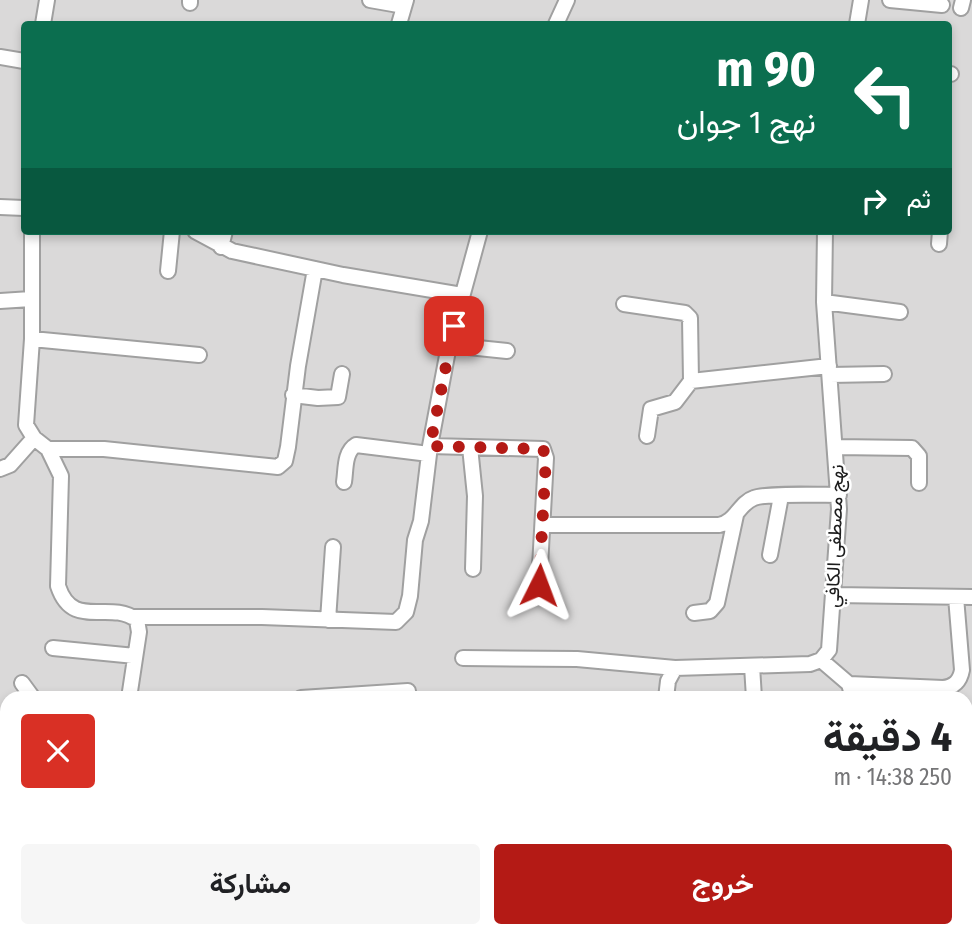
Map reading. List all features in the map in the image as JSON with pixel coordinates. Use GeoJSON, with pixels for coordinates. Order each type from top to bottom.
{"type":"FeatureCollection","features":[{"type":"Feature","properties":{"kind":"street"},"geometry":{"type":"LineString","coordinates":[[44,21],[47,0]]}},
{"type":"Feature","properties":{"kind":"street"},"geometry":{"type":"LineString","coordinates":[[370,0],[405,3],[400,21]]}},
{"type":"Feature","properties":{"kind":"street"},"geometry":{"type":"LineString","coordinates":[[557,21],[567,0]]}},
{"type":"Feature","properties":{"kind":"street"},"geometry":{"type":"LineString","coordinates":[[858,21],[861,0]]}},
{"type":"Feature","properties":{"kind":"street"},"geometry":{"type":"LineString","coordinates":[[890,0],[942,5]]}},
{"type":"Feature","properties":{"kind":"street"},"geometry":{"type":"LineString","coordinates":[[0,57],[21,60]]}},
{"type":"Feature","properties":{"kind":"street"},"geometry":{"type":"LineString","coordinates":[[0,207],[21,208]]}},
{"type":"Feature","properties":{"kind":"street"},"geometry":{"type":"LineString","coordinates":[[32,235],[32,340],[26,425],[34,438],[48,449],[61,476],[58,586],[62,600],[70,608],[79,611],[132,617],[262,617],[389,623],[396,622],[406,612],[449,345],[479,235]]}},
{"type":"Feature","properties":{"kind":"street"},"geometry":{"type":"LineString","coordinates":[[168,271],[172,235]]}},
{"type":"Feature","properties":{"kind":"street"},"geometry":{"type":"LineString","coordinates":[[202,235],[232,251],[462,295]]}},
{"type":"Feature","properties":{"kind":"street"},"geometry":{"type":"LineString","coordinates":[[221,247],[224,235]]}},
{"type":"Feature","properties":{"kind":"street","name":"نهج مصطفى الكافي"},"geometry":{"type":"LineString","coordinates":[[821,660],[830,650],[839,495],[824,302],[825,235]]}},
{"type":"Feature","properties":{"kind":"street"},"geometry":{"type":"LineString","coordinates":[[48,449],[104,449],[278,467],[285,461],[293,395],[315,269]]}},
{"type":"Feature","properties":{"kind":"street"},"geometry":{"type":"LineString","coordinates":[[0,301],[31,299]]}},
{"type":"Feature","properties":{"kind":"street"},"geometry":{"type":"LineString","coordinates":[[824,302],[900,312]]}},
{"type":"Feature","properties":{"kind":"street"},"geometry":{"type":"LineString","coordinates":[[624,304],[685,313],[690,318],[691,381],[675,402],[650,409],[647,436]]}},
{"type":"Feature","properties":{"kind":"street"},"geometry":{"type":"LineString","coordinates":[[32,340],[199,355]]}},
{"type":"Feature","properties":{"kind":"street"},"geometry":{"type":"LineString","coordinates":[[449,345],[507,351]]}},
{"type":"Feature","properties":{"kind":"street"},"geometry":{"type":"LineString","coordinates":[[691,381],[830,371],[884,374]]}},
{"type":"Feature","properties":{"kind":"street"},"geometry":{"type":"LineString","coordinates":[[293,395],[333,399],[338,397],[342,374]]}},
{"type":"Feature","properties":{"kind":"street"},"geometry":{"type":"LineString","coordinates":[[0,469],[10,465],[34,438]]}},
{"type":"Feature","properties":{"kind":"street"},"geometry":{"type":"LineString","coordinates":[[344,482],[348,453],[351,447],[356,445],[430,450],[470,447],[543,449],[546,458],[539,585]]}},
{"type":"Feature","properties":{"kind":"street"},"geometry":{"type":"LineString","coordinates":[[470,447],[475,496],[473,569]]}},
{"type":"Feature","properties":{"kind":"street"},"geometry":{"type":"LineString","coordinates":[[836,447],[912,448],[919,456],[919,483]]}},
{"type":"Feature","properties":{"kind":"street"},"geometry":{"type":"LineString","coordinates":[[543,525],[719,525],[725,524],[736,515],[751,498],[839,495]]}},
{"type":"Feature","properties":{"kind":"street"},"geometry":{"type":"LineString","coordinates":[[770,555],[781,496]]}},
{"type":"Feature","properties":{"kind":"street"},"geometry":{"type":"LineString","coordinates":[[694,613],[710,611],[718,603],[736,515]]}},
{"type":"Feature","properties":{"kind":"street"},"geometry":{"type":"LineString","coordinates":[[328,620],[332,547]]}},
{"type":"Feature","properties":{"kind":"street"},"geometry":{"type":"LineString","coordinates":[[834,595],[972,597]]}},
{"type":"Feature","properties":{"kind":"street"},"geometry":{"type":"LineString","coordinates":[[463,658],[577,659],[675,668],[810,664],[821,660],[851,691],[943,688],[954,685],[962,670],[956,597]]}},
{"type":"Feature","properties":{"kind":"street"},"geometry":{"type":"LineString","coordinates":[[130,691],[139,625],[132,617]]}},
{"type":"Feature","properties":{"kind":"street"},"geometry":{"type":"LineString","coordinates":[[53,648],[135,656]]}},
{"type":"Feature","properties":{"kind":"street"},"geometry":{"type":"LineString","coordinates":[[752,666],[754,691]]}},
{"type":"Feature","properties":{"kind":"street"},"geometry":{"type":"LineString","coordinates":[[667,691],[668,681],[675,668]]}},
{"type":"Feature","properties":{"kind":"street"},"geometry":{"type":"LineString","coordinates":[[22,683],[28,691]]}},
{"type":"Feature","properties":{"kind":"shaded area"},"geometry":{"type":"Polygon","coordinates":[[[0,0],[972,0],[972,691],[0,691],[0,0]]]}},
{"type":"Feature","properties":{"kind":"route"},"geometry":{"type":"LineString","coordinates":[[454,326],[430,446],[543,449],[546,458],[539,585]]}}]}
